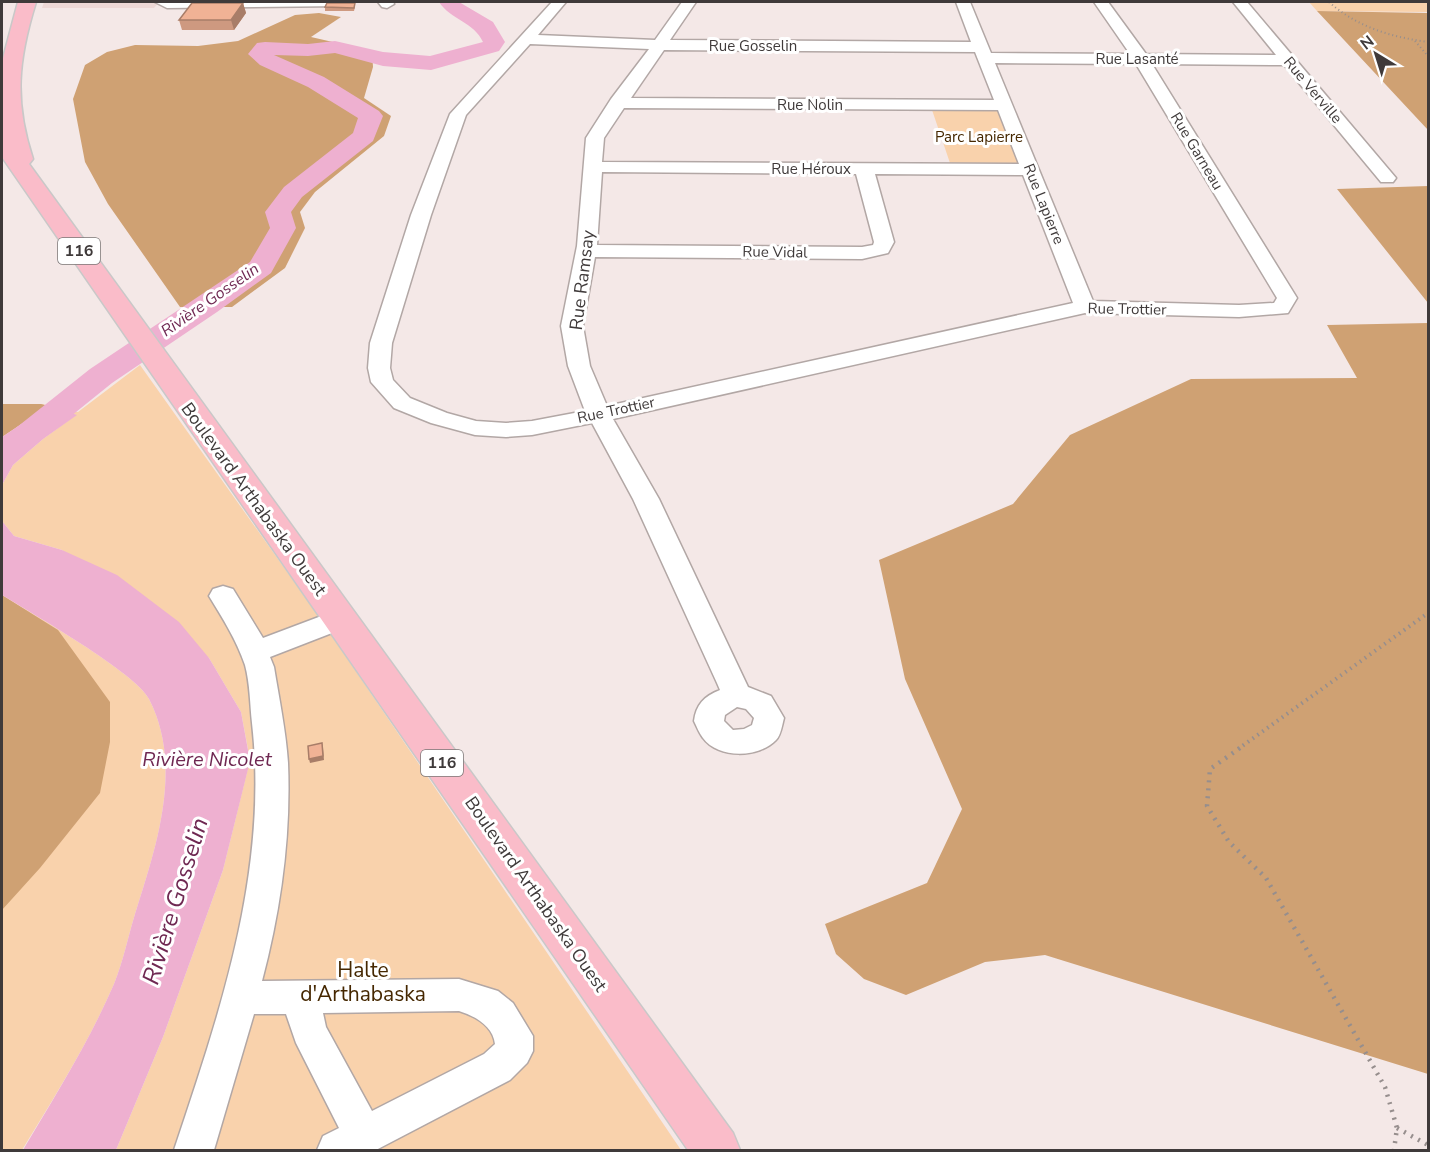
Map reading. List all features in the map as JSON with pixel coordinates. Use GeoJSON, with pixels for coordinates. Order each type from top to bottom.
{"type":"FeatureCollection","features":[{"type":"Feature","properties":{"kind":"main road","name":"116"},"geometry":{"type":"LineString","coordinates":[[27,2],[8,69],[8,92],[15,140],[29,177]]}},
{"type":"Feature","properties":{"kind":"main road","name":"116"},"geometry":{"type":"LineString","coordinates":[[2,138],[11,155],[29,177]]}},
{"type":"Feature","properties":{"kind":"main road","name":"Boulevard Arthabaska Ouest"},"geometry":{"type":"LineString","coordinates":[[29,177],[129,324],[716,1150]]}},
{"type":"Feature","properties":{"kind":"street"},"geometry":{"type":"LineString","coordinates":[[162,2],[167,4],[343,2]]}},
{"type":"Feature","properties":{"kind":"street","name":"Rue Trottier"},"geometry":{"type":"LineString","coordinates":[[559,2],[458,114],[421,216],[381,344],[382,382],[402,403],[439,418],[476,428],[506,430],[532,428],[1084,307],[1270,311],[1281,309],[1286,304]]}},
{"type":"Feature","properties":{"kind":"street","name":"Rue Ramsay"},"geometry":{"type":"LineString","coordinates":[[689,2],[617,103],[595,138],[585,251],[572,326],[579,366],[599,415],[646,499],[736,696]]}},
{"type":"Feature","properties":{"kind":"street","name":"Rue Lapierre"},"geometry":{"type":"LineString","coordinates":[[963,2],[1084,307]]}},
{"type":"Feature","properties":{"kind":"street","name":"Rue Garneau"},"geometry":{"type":"LineString","coordinates":[[1101,2],[1141,59],[1287,298],[1286,304]]}},
{"type":"Feature","properties":{"kind":"street","name":"Rue Verville"},"geometry":{"type":"LineString","coordinates":[[1240,2],[1387,178]]}},
{"type":"Feature","properties":{"kind":"street","name":"Rue Gosselin"},"geometry":{"type":"LineString","coordinates":[[525,39],[658,45],[983,53]]}},
{"type":"Feature","properties":{"kind":"street","name":"Rue Lasanté"},"geometry":{"type":"LineString","coordinates":[[983,53],[1141,59],[1289,60]]}},
{"type":"Feature","properties":{"kind":"street","name":"Rue Nolin"},"geometry":{"type":"LineString","coordinates":[[617,103],[1004,105]]}},
{"type":"Feature","properties":{"kind":"street","name":"Rue Héroux"},"geometry":{"type":"LineString","coordinates":[[593,167],[1030,170]]}},
{"type":"Feature","properties":{"kind":"street","name":"Rue Vidal"},"geometry":{"type":"LineString","coordinates":[[585,251],[862,253],[881,249],[884,242],[864,169]]}},
{"type":"Feature","properties":{"kind":"street"},"geometry":{"type":"LineString","coordinates":[[194,1150],[226,1051],[258,930],[271,844],[272,761],[263,685],[255,652],[224,596]]}},
{"type":"Feature","properties":{"kind":"street"},"geometry":{"type":"LineString","coordinates":[[255,652],[339,619]]}},
{"type":"Feature","properties":{"kind":"street"},"geometry":{"type":"LineString","coordinates":[[240,998],[300,997],[459,995],[485,1003],[500,1015],[514,1036],[514,1051],[497,1067],[351,1143],[309,1031],[300,997]]}},
{"type":"Feature","properties":{"kind":"path"},"geometry":{"type":"LineString","coordinates":[[1329,2],[1359,22],[1415,41],[1428,42]]}},
{"type":"Feature","properties":{"kind":"path"},"geometry":{"type":"LineString","coordinates":[[1415,41],[1428,56]]}},
{"type":"Feature","properties":{"kind":"path"},"geometry":{"type":"LineString","coordinates":[[1394,1150],[1397,1128],[1385,1087],[1266,878],[1229,842],[1207,806],[1210,769],[1428,613]]}},
{"type":"Feature","properties":{"kind":"path"},"geometry":{"type":"LineString","coordinates":[[1397,1128],[1428,1145]]}},
{"type":"Feature","properties":{"kind":"shaded area"},"geometry":{"type":"Polygon","coordinates":[[[44,2],[159,2],[154,8],[42,8],[44,2]]]}},
{"type":"Feature","properties":{"kind":"shaded area"},"geometry":{"type":"Polygon","coordinates":[[[1317,11],[1428,13],[1428,130],[1317,11]]]}},
{"type":"Feature","properties":{"kind":"shaded area"},"geometry":{"type":"Polygon","coordinates":[[[319,13],[341,17],[311,37],[372,51],[373,67],[364,98],[391,116],[384,136],[315,192],[300,212],[305,228],[285,268],[232,307],[180,307],[108,204],[85,162],[73,99],[85,65],[107,52],[135,45],[198,46],[238,41],[295,15],[319,13]]]}},
{"type":"Feature","properties":{"kind":"shaded area"},"geometry":{"type":"Polygon","coordinates":[[[1428,186],[1428,303],[1337,189],[1428,186]]]}},
{"type":"Feature","properties":{"kind":"shaded area"},"geometry":{"type":"Polygon","coordinates":[[[1428,323],[1428,1074],[1045,955],[985,962],[906,995],[864,979],[836,954],[825,924],[927,883],[962,809],[905,679],[879,560],[1013,504],[1070,435],[1191,379],[1357,378],[1327,325],[1428,323]]]}},
{"type":"Feature","properties":{"kind":"shaded area"},"geometry":{"type":"Polygon","coordinates":[[[2,404],[41,404],[61,409],[32,417],[2,437],[2,404]]]}},
{"type":"Feature","properties":{"kind":"shaded area"},"geometry":{"type":"Polygon","coordinates":[[[2,595],[58,630],[110,702],[110,742],[100,793],[40,868],[2,910],[2,595]]]}},
{"type":"Feature","properties":{"kind":"green space"},"geometry":{"type":"Polygon","coordinates":[[[1309,2],[1428,2],[1428,12],[1317,11],[1309,2]]]}},
{"type":"Feature","properties":{"kind":"green space","name":"Parc Lapierre"},"geometry":{"type":"Polygon","coordinates":[[[930,104],[1004,105],[1030,170],[952,169],[930,104]]]}},
{"type":"Feature","properties":{"kind":"green space","name":"Halte d'Arthabaska"},"geometry":{"type":"Polygon","coordinates":[[[140,365],[317,614],[681,1150],[116,1150],[163,1037],[223,870],[250,760],[241,712],[209,658],[62,550],[14,536],[2,521],[2,485],[13,465],[76,415],[65,412],[46,413],[28,420],[2,437],[2,404],[41,404],[78,412],[140,365]]]}},
{"type":"Feature","properties":{"kind":"green space"},"geometry":{"type":"Polygon","coordinates":[[[2,595],[82,644],[125,674],[140,688],[149,699],[159,725],[165,752],[163,807],[158,834],[117,976],[83,1048],[22,1150],[2,1150],[2,595]]]}},
{"type":"Feature","properties":{"kind":"water"},"geometry":{"type":"Polygon","coordinates":[[[61,409],[77,415],[43,439],[13,465],[2,485],[2,437],[32,417],[61,409]]]}},
{"type":"Feature","properties":{"kind":"water","name":"Rivière Nicolet"},"geometry":{"type":"Polygon","coordinates":[[[2,521],[14,536],[62,550],[117,575],[179,622],[209,658],[241,712],[250,761],[223,870],[163,1037],[116,1150],[23,1150],[83,1048],[117,976],[158,834],[163,807],[165,752],[159,725],[149,699],[140,688],[125,674],[82,644],[2,595],[2,521]]]}},
{"type":"Feature","properties":{"kind":"building"},"geometry":{"type":"Polygon","coordinates":[[[192,3],[243,3],[231,20],[179,20],[192,3]]]}},
{"type":"Feature","properties":{"kind":"building"},"geometry":{"type":"Polygon","coordinates":[[[327,3],[355,3],[354,8],[325,7],[327,3]]]}},
{"type":"Feature","properties":{"kind":"building"},"geometry":{"type":"Polygon","coordinates":[[[322,743],[323,756],[309,759],[308,746],[322,743]]]}},
{"type":"Feature","properties":{"kind":"waterway","name":"Rivière Gosselin"},"geometry":{"type":"LineString","coordinates":[[2,455],[101,376],[207,306],[261,267],[283,228],[278,212],[293,192],[364,136],[371,116],[326,87],[272,63],[259,54],[265,48],[308,50],[335,47],[383,59],[431,63],[491,46],[494,42],[486,26],[455,9],[449,2]]}}]}
